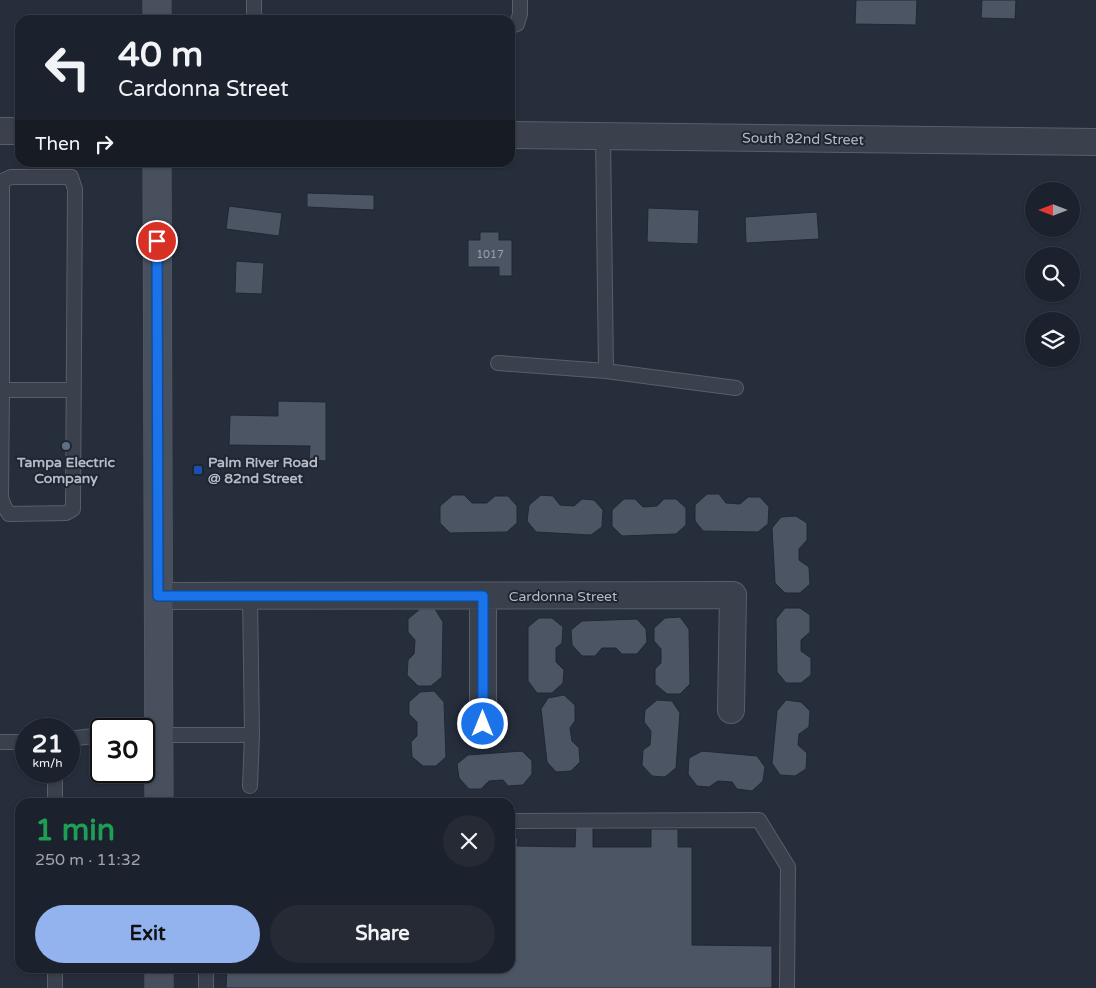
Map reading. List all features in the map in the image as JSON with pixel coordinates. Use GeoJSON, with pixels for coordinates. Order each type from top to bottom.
{"type":"FeatureCollection","features":[{"type":"Feature","properties":{"kind":"street"},"geometry":{"type":"LineString","coordinates":[[157,0],[157,15]]}},
{"type":"Feature","properties":{"kind":"street"},"geometry":{"type":"LineString","coordinates":[[0,132],[15,131]]}},
{"type":"Feature","properties":{"kind":"street","name":"South 82nd Street"},"geometry":{"type":"LineString","coordinates":[[515,135],[1096,142]]}},
{"type":"Feature","properties":{"kind":"street"},"geometry":{"type":"LineString","coordinates":[[152,718],[158,596],[157,167]]}},
{"type":"Feature","properties":{"kind":"street","name":"Cardonna Street"},"geometry":{"type":"LineString","coordinates":[[158,596],[733,595],[732,710]]}},
{"type":"Feature","properties":{"kind":"street"},"geometry":{"type":"LineString","coordinates":[[483,596],[483,724]]}},
{"type":"Feature","properties":{"kind":"street"},"geometry":{"type":"LineString","coordinates":[[155,773],[158,798]]}},
{"type":"Feature","properties":{"kind":"street"},"geometry":{"type":"LineString","coordinates":[[158,973],[158,988]]}},
{"type":"Feature","properties":{"kind":"lane"},"geometry":{"type":"LineString","coordinates":[[254,0],[254,15]]}},
{"type":"Feature","properties":{"kind":"lane"},"geometry":{"type":"LineString","coordinates":[[515,25],[517,24],[520,14],[520,0]]}},
{"type":"Feature","properties":{"kind":"lane"},"geometry":{"type":"LineString","coordinates":[[604,136],[606,371]]}},
{"type":"Feature","properties":{"kind":"lane"},"geometry":{"type":"LineString","coordinates":[[11,177],[72,177],[75,189],[73,509],[66,513],[9,514],[4,506],[1,497],[1,390],[2,181],[11,177]]}},
{"type":"Feature","properties":{"kind":"lane"},"geometry":{"type":"LineString","coordinates":[[498,363],[606,371],[736,388]]}},
{"type":"Feature","properties":{"kind":"lane"},"geometry":{"type":"LineString","coordinates":[[1,390],[74,390]]}},
{"type":"Feature","properties":{"kind":"lane"},"geometry":{"type":"LineString","coordinates":[[250,596],[252,735],[250,786]]}},
{"type":"Feature","properties":{"kind":"lane"},"geometry":{"type":"LineString","coordinates":[[155,735],[252,735]]}},
{"type":"Feature","properties":{"kind":"lane"},"geometry":{"type":"LineString","coordinates":[[0,742],[15,742]]}},
{"type":"Feature","properties":{"kind":"lane"},"geometry":{"type":"LineString","coordinates":[[54,783],[55,798]]}},
{"type":"Feature","properties":{"kind":"lane"},"geometry":{"type":"LineString","coordinates":[[515,821],[759,820],[788,867],[787,988]]}},
{"type":"Feature","properties":{"kind":"lane"},"geometry":{"type":"LineString","coordinates":[[55,973],[55,988]]}},
{"type":"Feature","properties":{"kind":"lane"},"geometry":{"type":"LineString","coordinates":[[206,973],[206,988]]}},
{"type":"Feature","properties":{"kind":"building"},"geometry":{"type":"Polygon","coordinates":[[[856,0],[917,0],[916,25],[855,24],[856,0]]]}},
{"type":"Feature","properties":{"kind":"building"},"geometry":{"type":"Polygon","coordinates":[[[982,0],[1016,0],[1015,19],[981,18],[982,0]]]}},
{"type":"Feature","properties":{"kind":"building"},"geometry":{"type":"Polygon","coordinates":[[[307,193],[374,195],[374,210],[307,207],[307,193]]]}},
{"type":"Feature","properties":{"kind":"building"},"geometry":{"type":"Polygon","coordinates":[[[229,206],[282,213],[279,236],[226,229],[229,206]]]}},
{"type":"Feature","properties":{"kind":"building"},"geometry":{"type":"Polygon","coordinates":[[[648,208],[699,210],[698,244],[647,242],[648,208]]]}},
{"type":"Feature","properties":{"kind":"building"},"geometry":{"type":"Polygon","coordinates":[[[817,212],[819,239],[746,243],[745,217],[817,212]]]}},
{"type":"Feature","properties":{"kind":"building"},"geometry":{"type":"Polygon","coordinates":[[[480,232],[499,232],[499,240],[512,240],[512,276],[499,276],[499,267],[468,267],[468,240],[480,240],[480,232]]]}},
{"type":"Feature","properties":{"kind":"building"},"geometry":{"type":"Polygon","coordinates":[[[236,261],[264,263],[262,294],[235,293],[236,261]]]}},
{"type":"Feature","properties":{"kind":"building"},"geometry":{"type":"Polygon","coordinates":[[[278,401],[326,402],[326,461],[309,460],[310,446],[229,445],[230,415],[278,416],[278,401]]]}},
{"type":"Feature","properties":{"kind":"building"},"geometry":{"type":"Polygon","coordinates":[[[707,494],[719,494],[726,503],[740,504],[748,497],[760,497],[769,507],[768,524],[758,532],[703,531],[695,521],[695,505],[707,494]]]}},
{"type":"Feature","properties":{"kind":"building"},"geometry":{"type":"Polygon","coordinates":[[[453,495],[464,495],[472,503],[487,503],[495,496],[508,496],[517,506],[517,523],[507,532],[450,533],[440,523],[440,506],[453,495]]]}},
{"type":"Feature","properties":{"kind":"building"},"geometry":{"type":"Polygon","coordinates":[[[541,495],[553,496],[560,505],[574,506],[582,499],[594,500],[603,510],[602,527],[591,535],[536,532],[527,521],[529,505],[541,495]]]}},
{"type":"Feature","properties":{"kind":"building"},"geometry":{"type":"Polygon","coordinates":[[[624,499],[635,499],[643,507],[657,506],[664,499],[676,499],[686,508],[686,525],[676,534],[622,536],[612,526],[612,510],[624,499]]]}},
{"type":"Feature","properties":{"kind":"building"},"geometry":{"type":"Polygon","coordinates":[[[796,516],[807,523],[807,540],[799,549],[799,560],[809,567],[810,584],[800,593],[785,593],[775,583],[772,528],[781,517],[796,516]]]}},
{"type":"Feature","properties":{"kind":"building"},"geometry":{"type":"Polygon","coordinates":[[[785,608],[800,608],[810,615],[810,632],[801,640],[801,651],[811,658],[811,675],[801,683],[786,683],[777,672],[776,619],[785,608]]]}},
{"type":"Feature","properties":{"kind":"building"},"geometry":{"type":"Polygon","coordinates":[[[420,609],[435,609],[443,622],[442,677],[431,686],[418,686],[407,675],[408,660],[414,654],[415,640],[408,632],[408,619],[420,609]]]}},
{"type":"Feature","properties":{"kind":"building"},"geometry":{"type":"Polygon","coordinates":[[[680,617],[689,629],[690,684],[680,694],[667,694],[655,684],[655,669],[661,663],[661,649],[654,641],[654,628],[665,618],[680,617]]]}},
{"type":"Feature","properties":{"kind":"building"},"geometry":{"type":"Polygon","coordinates":[[[539,618],[552,618],[563,627],[562,643],[556,648],[556,662],[564,670],[563,683],[552,693],[537,693],[528,681],[528,627],[539,618]]]}},
{"type":"Feature","properties":{"kind":"building"},"geometry":{"type":"Polygon","coordinates":[[[637,619],[646,629],[647,642],[637,654],[622,654],[616,648],[602,648],[595,656],[582,656],[572,645],[571,630],[582,621],[637,619]]]}},
{"type":"Feature","properties":{"kind":"building"},"geometry":{"type":"Polygon","coordinates":[[[434,691],[444,702],[446,757],[436,766],[423,766],[412,757],[411,742],[417,736],[417,722],[409,714],[409,702],[420,692],[434,691]]]}},
{"type":"Feature","properties":{"kind":"building"},"geometry":{"type":"Polygon","coordinates":[[[564,695],[575,705],[575,721],[570,728],[572,741],[579,748],[580,762],[571,771],[556,772],[547,762],[541,709],[548,698],[564,695]]]}},
{"type":"Feature","properties":{"kind":"building"},"geometry":{"type":"Polygon","coordinates":[[[657,700],[672,701],[680,713],[676,768],[665,777],[652,776],[642,765],[643,750],[650,745],[651,731],[644,722],[645,710],[657,700]]]}},
{"type":"Feature","properties":{"kind":"building"},"geometry":{"type":"Polygon","coordinates":[[[786,700],[801,702],[810,711],[809,727],[799,734],[798,745],[807,753],[806,769],[795,776],[780,775],[772,763],[777,711],[786,700]]]}},
{"type":"Feature","properties":{"kind":"building"},"geometry":{"type":"Polygon","coordinates":[[[522,751],[532,761],[532,774],[523,785],[508,786],[503,780],[489,781],[481,789],[469,789],[459,778],[457,764],[468,755],[522,751]]]}},
{"type":"Feature","properties":{"kind":"building"},"geometry":{"type":"Polygon","coordinates":[[[702,751],[757,756],[765,767],[763,781],[752,791],[737,789],[732,782],[718,781],[709,787],[697,786],[688,774],[689,758],[702,751]]]}},
{"type":"Feature","properties":{"kind":"building"},"geometry":{"type":"Polygon","coordinates":[[[576,823],[593,824],[593,847],[651,847],[651,829],[678,829],[678,847],[692,847],[692,945],[772,946],[772,988],[226,988],[227,973],[515,973],[515,838],[518,838],[517,846],[575,847],[576,823]]]}},
{"type":"Feature","properties":{"kind":"place","name":"Tampa Electric Company"},"geometry":{"type":"Point","coordinates":[66,446]}},
{"type":"Feature","properties":{"kind":"place","name":"Palm River Road @ 82nd Street"},"geometry":{"type":"Point","coordinates":[198,470]}},
{"type":"Feature","properties":{"kind":"route"},"geometry":{"type":"LineString","coordinates":[[157,241],[158,596],[483,596],[483,724]]}}]}
